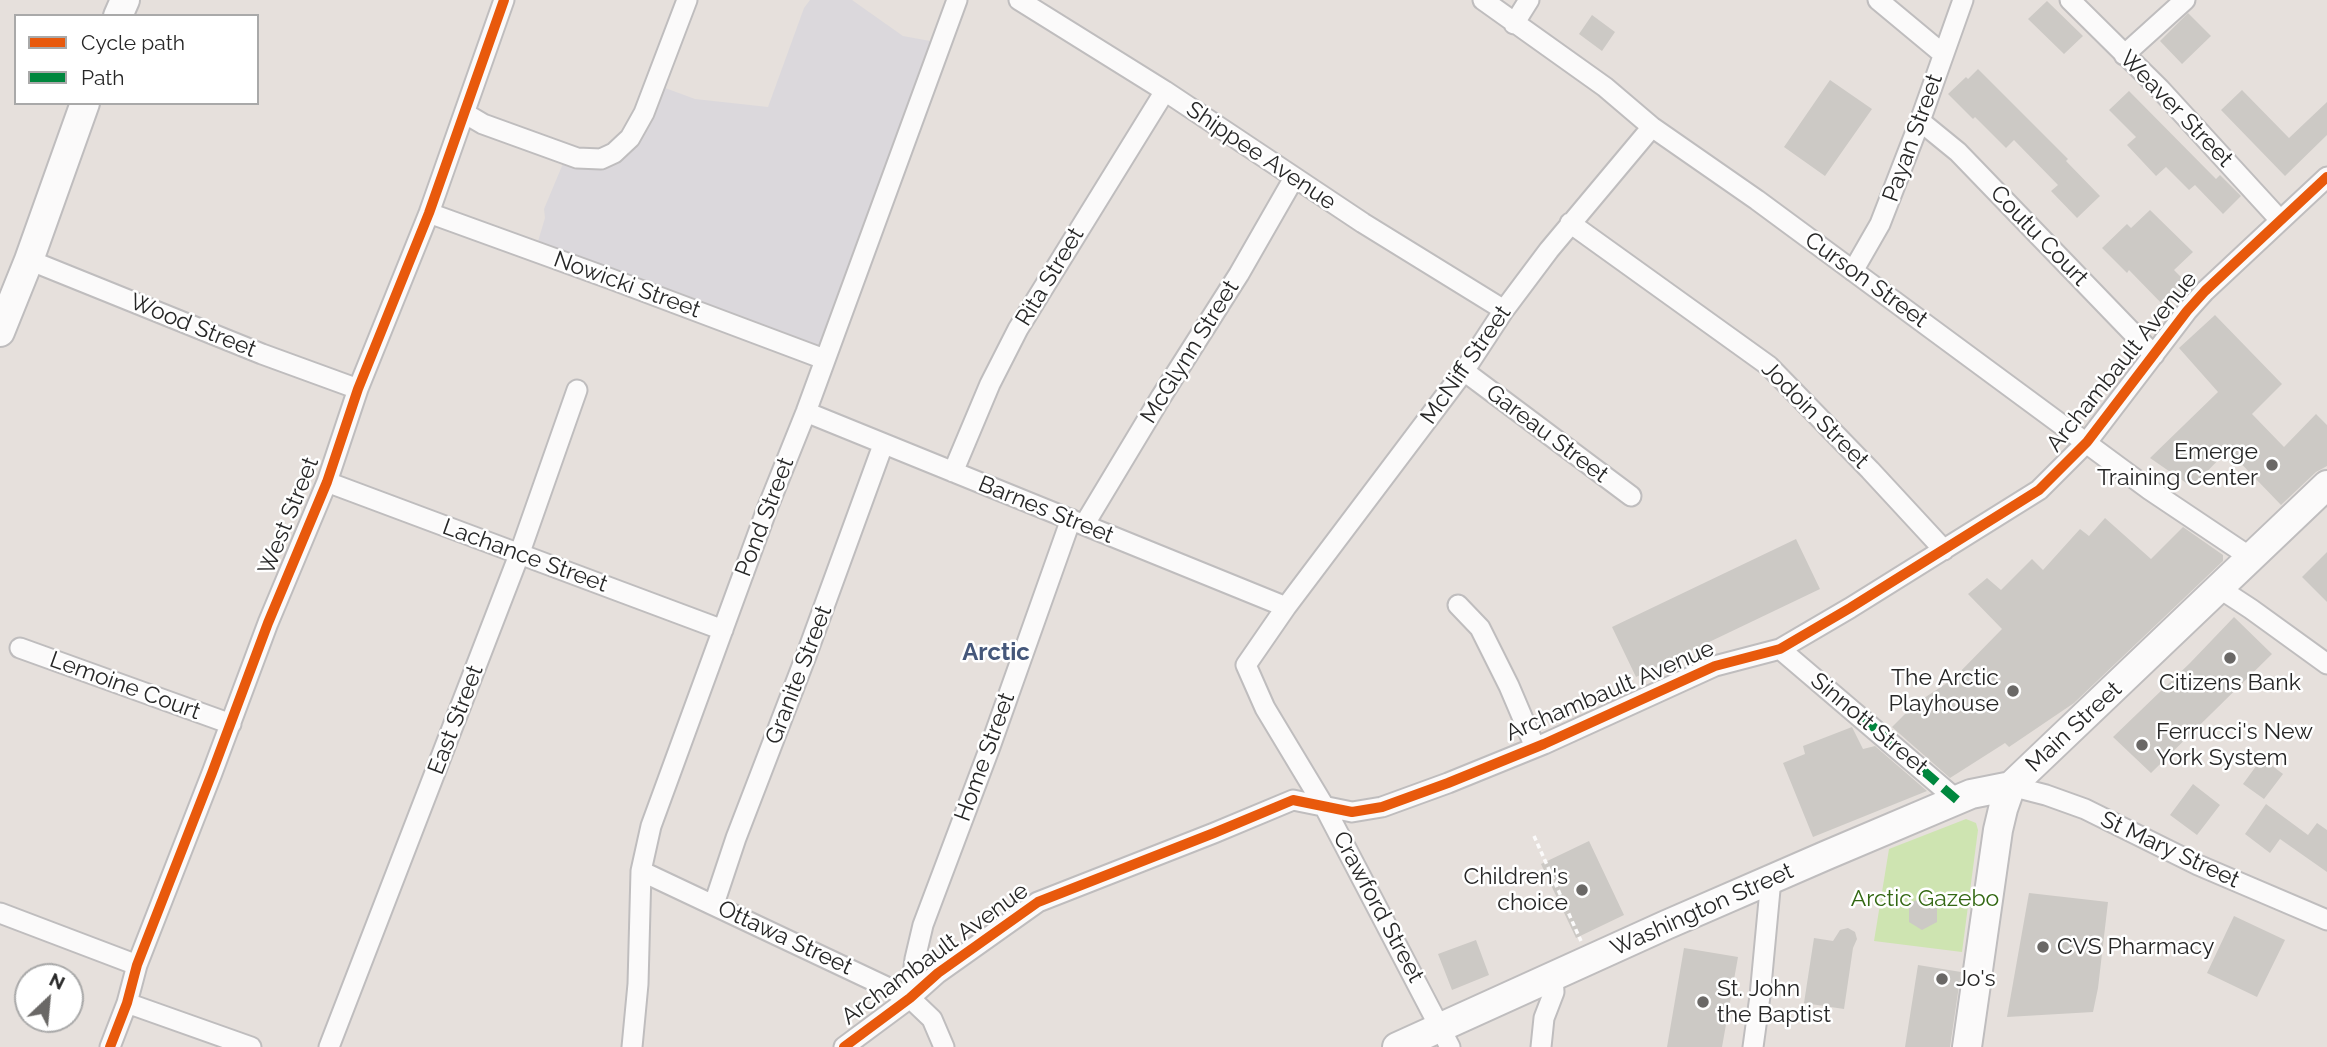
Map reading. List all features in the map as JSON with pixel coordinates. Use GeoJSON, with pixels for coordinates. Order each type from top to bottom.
{"type":"FeatureCollection","features":[{"type":"Feature","properties":{"kind":"main road"},"geometry":{"type":"LineString","coordinates":[[0,332],[29,260],[84,105]]}},
{"type":"Feature","properties":{"kind":"main road","name":"Main Street"},"geometry":{"type":"LineString","coordinates":[[1967,1047],[1998,830],[2011,786],[2327,485]]}},
{"type":"Feature","properties":{"kind":"main road","name":"Washington Street"},"geometry":{"type":"LineString","coordinates":[[1397,1047],[1446,1038],[1553,976],[1971,794],[2011,786]]}},
{"type":"Feature","properties":{"kind":"street","name":"West Street"},"geometry":{"type":"LineString","coordinates":[[110,1047],[127,1003],[137,965],[268,623],[327,482],[358,389],[429,213],[504,0]]}},
{"type":"Feature","properties":{"kind":"street"},"geometry":{"type":"LineString","coordinates":[[466,114],[483,124],[577,158],[601,159],[614,153],[630,138],[644,113],[687,0]]}},
{"type":"Feature","properties":{"kind":"street","name":"Pond Street"},"geometry":{"type":"LineString","coordinates":[[632,1047],[638,985],[641,871],[651,826],[957,0]]}},
{"type":"Feature","properties":{"kind":"street","name":"Curson Street"},"geometry":{"type":"LineString","coordinates":[[1483,0],[1605,87],[1651,127],[1757,200],[2150,490],[2250,557]]}},
{"type":"Feature","properties":{"kind":"street"},"geometry":{"type":"LineString","coordinates":[[1514,24],[1529,0]]}},
{"type":"Feature","properties":{"kind":"street"},"geometry":{"type":"LineString","coordinates":[[1878,0],[1943,54]]}},
{"type":"Feature","properties":{"kind":"street","name":"Payan Street"},"geometry":{"type":"LineString","coordinates":[[1853,271],[1880,224],[1920,121],[1962,0]]}},
{"type":"Feature","properties":{"kind":"street","name":"Weaver Street"},"geometry":{"type":"LineString","coordinates":[[2070,0],[2160,89],[2280,219]]}},
{"type":"Feature","properties":{"kind":"street"},"geometry":{"type":"LineString","coordinates":[[2124,55],[2185,0]]}},
{"type":"Feature","properties":{"kind":"street","name":"Shippee Avenue"},"geometry":{"type":"LineString","coordinates":[[1028,2],[1294,178],[1504,310]]}},
{"type":"Feature","properties":{"kind":"street","name":"Rita Street"},"geometry":{"type":"LineString","coordinates":[[953,472],[990,384],[1018,329],[1165,92]]}},
{"type":"Feature","properties":{"kind":"street","name":"Coutu Court"},"geometry":{"type":"LineString","coordinates":[[1920,121],[1958,152],[2154,355]]}},
{"type":"Feature","properties":{"kind":"street","name":"McNiff Street"},"geometry":{"type":"LineString","coordinates":[[1286,607],[1464,371],[1504,310],[1570,223],[1651,127]]}},
{"type":"Feature","properties":{"kind":"street","name":"Archambault Avenue"},"geometry":{"type":"LineString","coordinates":[[844,1047],[910,998],[938,973],[1038,902],[1293,800],[1352,812],[1382,807],[1535,747],[1715,666],[1780,649],[2039,490],[2087,442],[2205,291],[2327,177]]}},
{"type":"Feature","properties":{"kind":"street","name":"McGlynn Street"},"geometry":{"type":"LineString","coordinates":[[1078,522],[1239,274],[1294,178]]}},
{"type":"Feature","properties":{"kind":"street","name":"Nowicki Street"},"geometry":{"type":"LineString","coordinates":[[429,213],[824,359]]}},
{"type":"Feature","properties":{"kind":"street","name":"Jodoin Street"},"geometry":{"type":"LineString","coordinates":[[1570,223],[1769,366],[1944,550]]}},
{"type":"Feature","properties":{"kind":"street","name":"Wood Street"},"geometry":{"type":"LineString","coordinates":[[29,260],[262,354],[358,389]]}},
{"type":"Feature","properties":{"kind":"street","name":"Gareau Street"},"geometry":{"type":"LineString","coordinates":[[1464,371],[1631,496]]}},
{"type":"Feature","properties":{"kind":"street","name":"East Street"},"geometry":{"type":"LineString","coordinates":[[329,1047],[519,555],[577,390]]}},
{"type":"Feature","properties":{"kind":"street","name":"Barnes Street"},"geometry":{"type":"LineString","coordinates":[[806,412],[1286,607]]}},
{"type":"Feature","properties":{"kind":"street","name":"Granite Street"},"geometry":{"type":"LineString","coordinates":[[714,904],[736,838],[883,445]]}},
{"type":"Feature","properties":{"kind":"street","name":"Lachance Street"},"geometry":{"type":"LineString","coordinates":[[327,482],[723,629]]}},
{"type":"Feature","properties":{"kind":"street","name":"Home Street"},"geometry":{"type":"LineString","coordinates":[[910,998],[923,925],[1078,522]]}},
{"type":"Feature","properties":{"kind":"street"},"geometry":{"type":"LineString","coordinates":[[2219,589],[2327,664]]}},
{"type":"Feature","properties":{"kind":"street"},"geometry":{"type":"LineString","coordinates":[[1458,605],[1480,628],[1535,747]]}},
{"type":"Feature","properties":{"kind":"street","name":"Crawford Street"},"geometry":{"type":"LineString","coordinates":[[1286,607],[1246,665],[1265,708],[1324,806],[1446,1038]]}},
{"type":"Feature","properties":{"kind":"street","name":"Lemoine Court"},"geometry":{"type":"LineString","coordinates":[[20,648],[231,724]]}},
{"type":"Feature","properties":{"kind":"street","name":"Sinnott Street"},"geometry":{"type":"LineString","coordinates":[[1780,649],[1957,800]]}},
{"type":"Feature","properties":{"kind":"street","name":"St Mary Street"},"geometry":{"type":"LineString","coordinates":[[2011,786],[2085,809],[2198,865],[2327,920]]}},
{"type":"Feature","properties":{"kind":"street","name":"Ottawa Street"},"geometry":{"type":"LineString","coordinates":[[641,871],[910,998],[932,1018],[944,1047]]}},
{"type":"Feature","properties":{"kind":"street"},"geometry":{"type":"LineString","coordinates":[[1753,1047],[1771,879]]}},
{"type":"Feature","properties":{"kind":"street"},"geometry":{"type":"LineString","coordinates":[[0,913],[137,965]]}},
{"type":"Feature","properties":{"kind":"street"},"geometry":{"type":"LineString","coordinates":[[1541,1047],[1544,1018],[1554,992],[1553,976]]}},
{"type":"Feature","properties":{"kind":"street"},"geometry":{"type":"LineString","coordinates":[[127,1003],[251,1047]]}},
{"type":"Feature","properties":{"kind":"path"},"geometry":{"type":"LineString","coordinates":[[1534,836],[1583,947]]}},
{"type":"Feature","properties":{"kind":"shaded area"},"geometry":{"type":"Polygon","coordinates":[[[810,0],[852,0],[903,36],[941,43],[828,355],[536,248],[545,218],[544,209],[567,154],[609,156],[657,85],[695,99],[768,107],[804,8],[810,0]]]}},
{"type":"Feature","properties":{"kind":"green space","name":"Arctic Gazebo"},"geometry":{"type":"Polygon","coordinates":[[[1966,819],[1976,823],[1978,830],[1962,952],[1874,941],[1889,849],[1966,819]]]}},
{"type":"Feature","properties":{"kind":"building"},"geometry":{"type":"Polygon","coordinates":[[[2047,1],[2083,36],[2064,54],[2028,19],[2047,1]]]}},
{"type":"Feature","properties":{"kind":"building"},"geometry":{"type":"Polygon","coordinates":[[[2188,13],[2211,36],[2182,64],[2160,41],[2188,13]]]}},
{"type":"Feature","properties":{"kind":"building"},"geometry":{"type":"Polygon","coordinates":[[[1592,15],[1615,32],[1602,51],[1579,34],[1592,15]]]}},
{"type":"Feature","properties":{"kind":"building"},"geometry":{"type":"Polygon","coordinates":[[[1978,69],[2068,159],[2066,161],[2100,196],[2077,218],[2051,191],[2058,185],[2014,140],[2006,148],[1948,94],[1978,69]]]}},
{"type":"Feature","properties":{"kind":"building"},"geometry":{"type":"Polygon","coordinates":[[[1830,80],[1872,109],[1825,176],[1784,147],[1830,80]]]}},
{"type":"Feature","properties":{"kind":"building"},"geometry":{"type":"Polygon","coordinates":[[[2242,90],[2289,138],[2327,102],[2327,135],[2285,176],[2221,110],[2242,90]]]}},
{"type":"Feature","properties":{"kind":"building"},"geometry":{"type":"Polygon","coordinates":[[[2129,91],[2216,179],[2220,175],[2241,196],[2223,214],[2195,185],[2189,190],[2166,167],[2156,176],[2127,145],[2136,137],[2109,110],[2129,91]]]}},
{"type":"Feature","properties":{"kind":"building"},"geometry":{"type":"Polygon","coordinates":[[[2150,210],[2193,252],[2174,270],[2188,284],[2165,307],[2129,270],[2127,273],[2102,248],[2127,224],[2131,228],[2150,210]]]}},
{"type":"Feature","properties":{"kind":"building"},"geometry":{"type":"Polygon","coordinates":[[[2215,315],[2282,384],[2252,414],[2284,447],[2316,414],[2327,425],[2327,466],[2316,472],[2281,505],[2228,450],[2192,487],[2150,458],[2218,392],[2179,348],[2215,315]]]}},
{"type":"Feature","properties":{"kind":"building"},"geometry":{"type":"Polygon","coordinates":[[[2105,518],[2151,559],[2183,527],[2223,555],[2223,561],[2074,703],[2009,747],[2005,743],[1950,778],[1892,727],[1915,704],[1953,679],[2002,629],[1968,594],[1987,578],[2001,590],[2032,559],[2043,570],[2080,529],[2089,536],[2105,518]]]}},
{"type":"Feature","properties":{"kind":"building"},"geometry":{"type":"Polygon","coordinates":[[[1796,539],[1820,589],[1636,677],[1612,627],[1796,539]]]}},
{"type":"Feature","properties":{"kind":"building"},"geometry":{"type":"Polygon","coordinates":[[[2327,552],[2327,602],[2302,577],[2327,552]]]}},
{"type":"Feature","properties":{"kind":"building"},"geometry":{"type":"Polygon","coordinates":[[[2234,617],[2272,654],[2151,773],[2113,737],[2234,617]]]}},
{"type":"Feature","properties":{"kind":"building"},"geometry":{"type":"Polygon","coordinates":[[[1852,727],[1863,749],[1875,746],[1927,791],[1813,837],[1783,763],[1805,754],[1803,746],[1852,727]]]}},
{"type":"Feature","properties":{"kind":"building"},"geometry":{"type":"Polygon","coordinates":[[[2262,758],[2283,774],[2264,799],[2243,784],[2262,758]]]}},
{"type":"Feature","properties":{"kind":"building"},"geometry":{"type":"Polygon","coordinates":[[[2193,784],[2220,805],[2197,835],[2170,815],[2193,784]]]}},
{"type":"Feature","properties":{"kind":"building"},"geometry":{"type":"Polygon","coordinates":[[[2266,804],[2308,835],[2317,823],[2327,830],[2327,872],[2280,839],[2270,853],[2245,834],[2266,804]]]}},
{"type":"Feature","properties":{"kind":"building","name":"Children's choice"},"geometry":{"type":"Polygon","coordinates":[[[1589,841],[1624,915],[1576,938],[1541,864],[1589,841]]]}},
{"type":"Feature","properties":{"kind":"building"},"geometry":{"type":"Polygon","coordinates":[[[2029,893],[2108,902],[2093,1012],[2007,1017],[2029,893]]]}},
{"type":"Feature","properties":{"kind":"building"},"geometry":{"type":"Polygon","coordinates":[[[1922,897],[1937,906],[1937,922],[1922,930],[1909,922],[1909,904],[1922,897]]]}},
{"type":"Feature","properties":{"kind":"building"},"geometry":{"type":"Polygon","coordinates":[[[2234,916],[2285,940],[2257,997],[2207,973],[2234,916]]]}},
{"type":"Feature","properties":{"kind":"building"},"geometry":{"type":"Polygon","coordinates":[[[1848,928],[1855,932],[1857,939],[1853,948],[1844,1009],[1804,1003],[1814,938],[1833,941],[1840,930],[1848,928]]]}},
{"type":"Feature","properties":{"kind":"building"},"geometry":{"type":"Polygon","coordinates":[[[1476,940],[1489,975],[1452,990],[1438,954],[1476,940]]]}},
{"type":"Feature","properties":{"kind":"building","name":"St. John the Baptist"},"geometry":{"type":"Polygon","coordinates":[[[1684,948],[1738,957],[1722,1047],[1667,1047],[1684,948]]]}},
{"type":"Feature","properties":{"kind":"building"},"geometry":{"type":"Polygon","coordinates":[[[1918,965],[1961,972],[1950,1047],[1905,1047],[1918,965]]]}},
{"type":"Feature","properties":{"kind":"marked path"},"geometry":{"type":"LineString","coordinates":[[1862,717],[1957,800]]}},
{"type":"Feature","properties":{"kind":"cycle path"},"geometry":{"type":"LineString","coordinates":[[110,1047],[127,1003],[137,965],[268,623],[327,482],[358,389],[429,213],[504,0]]}},
{"type":"Feature","properties":{"kind":"cycle path"},"geometry":{"type":"LineString","coordinates":[[844,1047],[910,998],[938,973],[1038,902],[1293,800],[1352,812],[1382,807],[1544,744],[1715,666],[1780,649],[1850,608],[2039,490],[2087,442],[2205,291],[2327,177]]}},
{"type":"Feature","properties":{"kind":"place","name":"Emerge Training Center"},"geometry":{"type":"Point","coordinates":[2272,465]}},
{"type":"Feature","properties":{"kind":"place","name":"Citizens Bank"},"geometry":{"type":"Point","coordinates":[2230,658]}},
{"type":"Feature","properties":{"kind":"place","name":"The Arctic Playhouse"},"geometry":{"type":"Point","coordinates":[2013,691]}},
{"type":"Feature","properties":{"kind":"place","name":"Ferrucci's New York System"},"geometry":{"type":"Point","coordinates":[2142,745]}},
{"type":"Feature","properties":{"kind":"place","name":"Children's choice"},"geometry":{"type":"Point","coordinates":[1582,890]}},
{"type":"Feature","properties":{"kind":"place","name":"CVS Pharmacy"},"geometry":{"type":"Point","coordinates":[2043,947]}},
{"type":"Feature","properties":{"kind":"place","name":"Jo's"},"geometry":{"type":"Point","coordinates":[1942,979]}},
{"type":"Feature","properties":{"kind":"place","name":"St. John the Baptist"},"geometry":{"type":"Point","coordinates":[1703,1002]}},
{"type":"Feature","properties":{"kind":"district","name":"Arctic"},"geometry":{"type":"Point","coordinates":[996,653]}}]}
